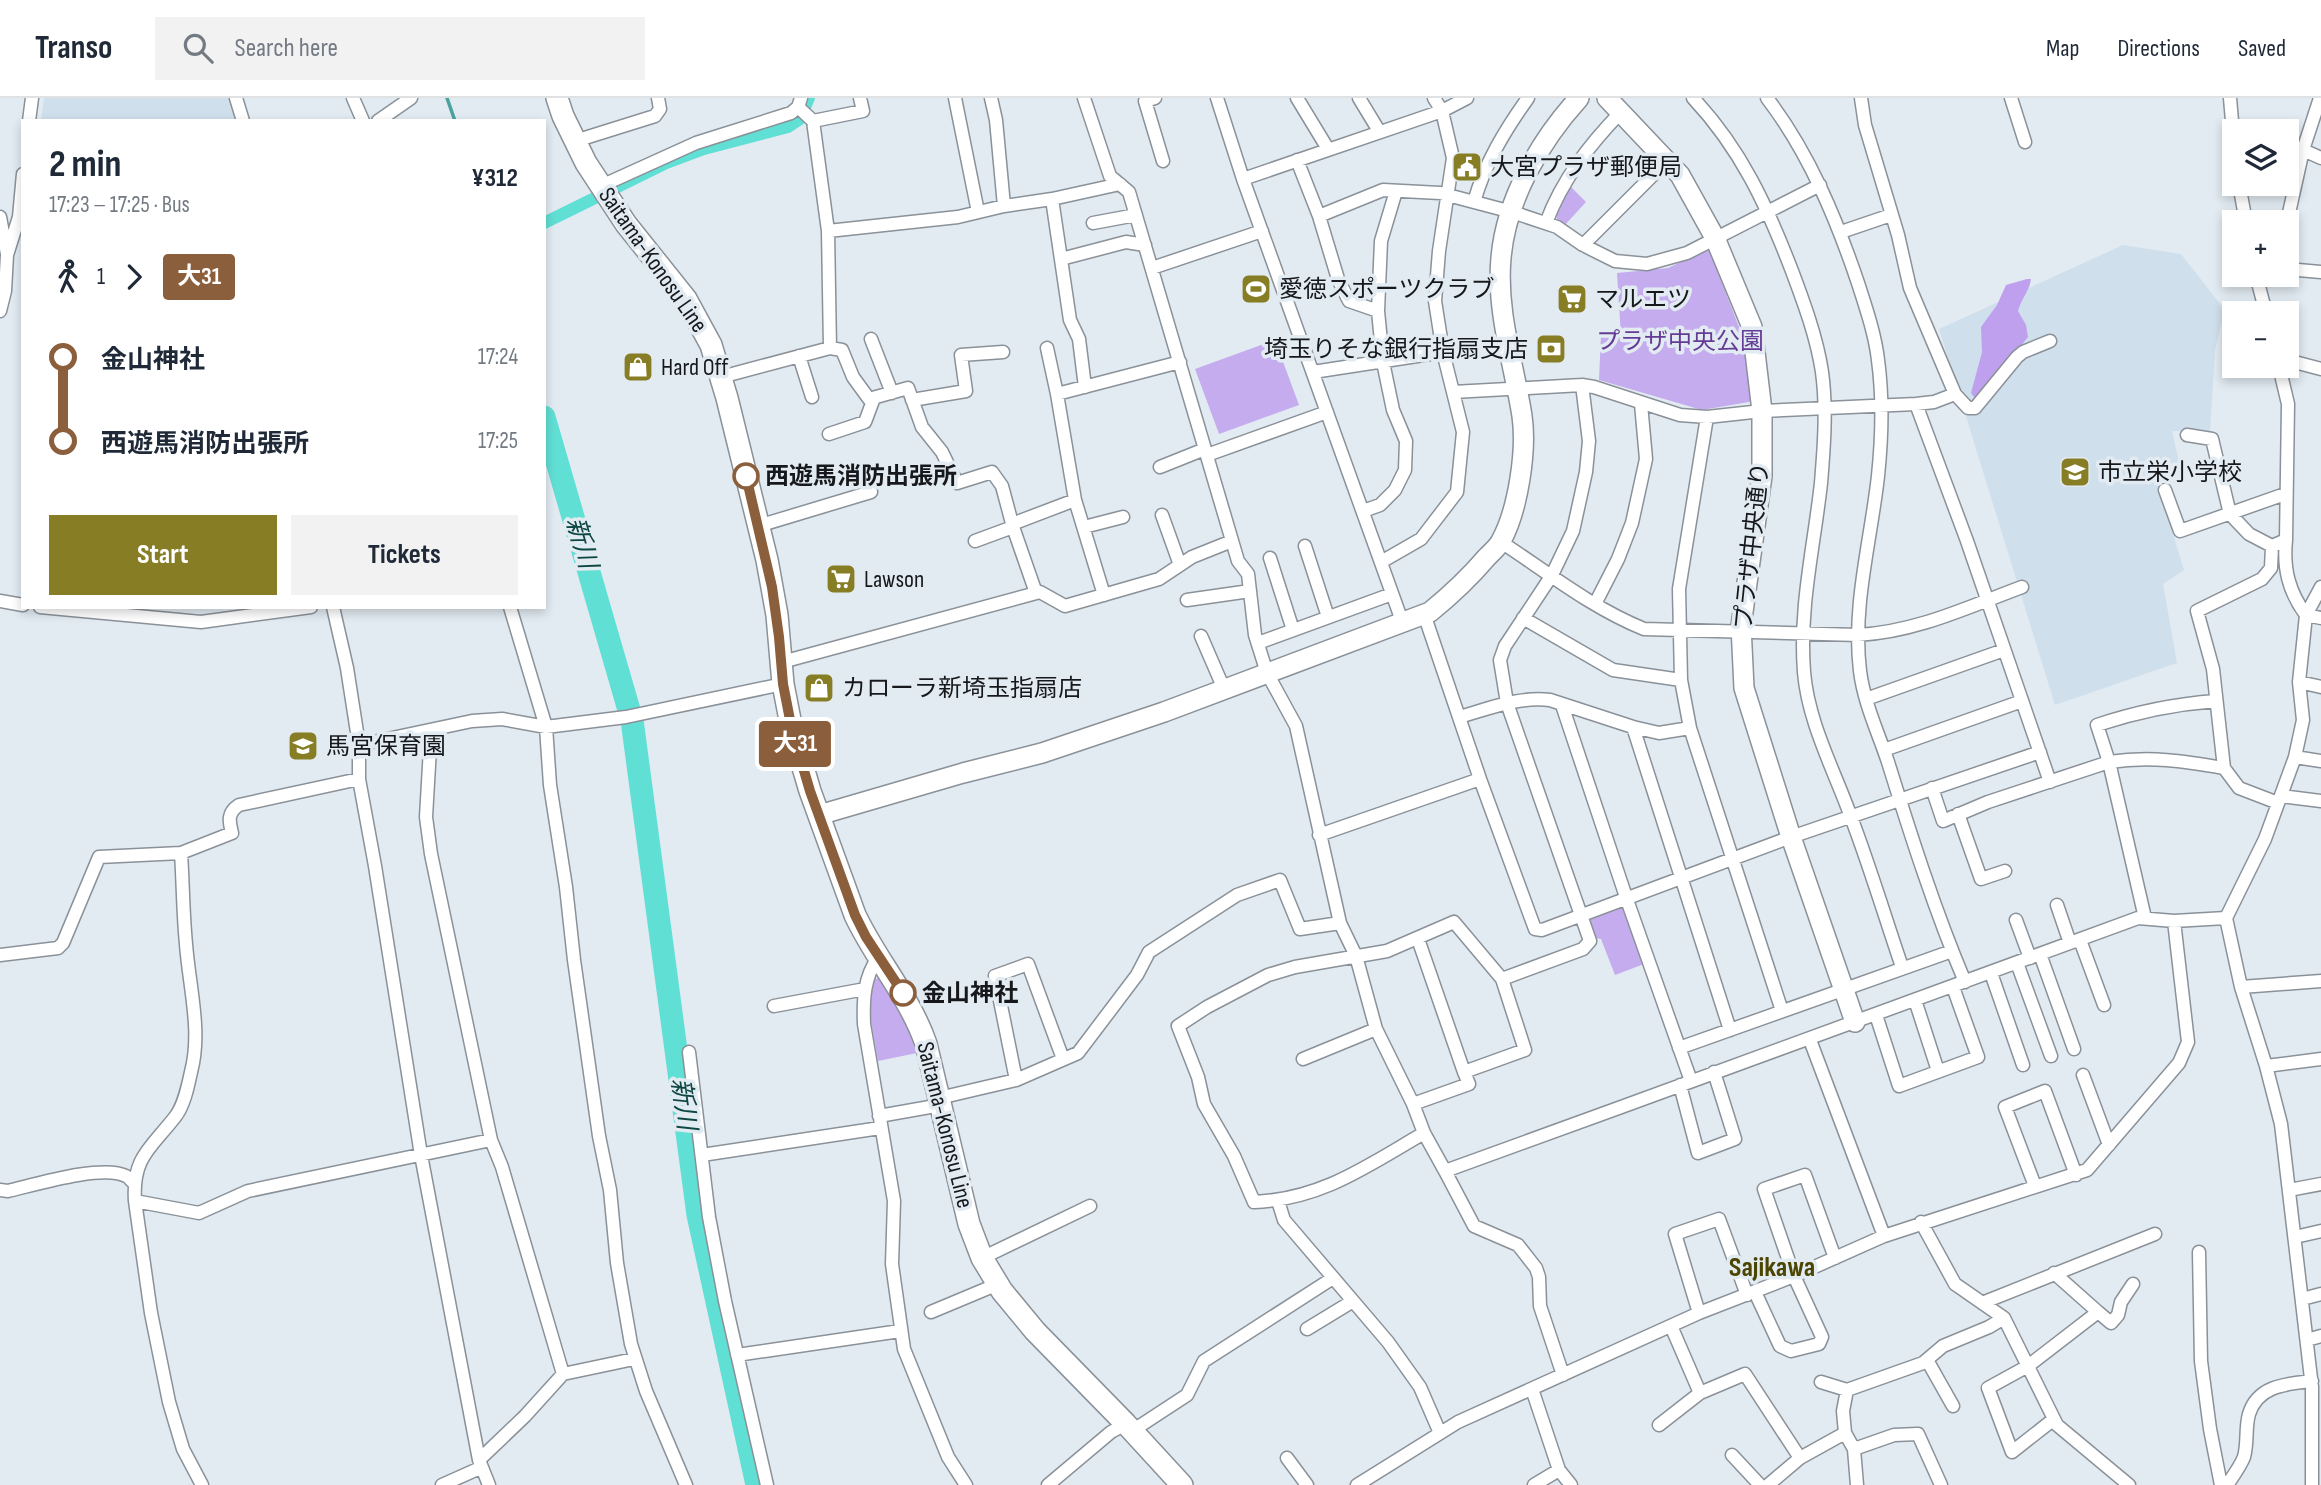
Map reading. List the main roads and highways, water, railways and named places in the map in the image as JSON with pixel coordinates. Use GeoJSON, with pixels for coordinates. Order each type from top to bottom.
{"type":"FeatureCollection","features":[{"type":"Feature","properties":{"kind":"main road","name":"Saitama-Konosu Line"},"geometry":{"type":"LineString","coordinates":[[557,98],[575,141],[601,186],[626,224],[697,316],[721,377],[772,587],[796,747],[855,915],[878,958],[918,1021],[969,1224],[982,1258],[998,1284],[1035,1331],[1182,1485]]}},
{"type":"Feature","properties":{"kind":"waterway","name":"新川"},"geometry":{"type":"LineString","coordinates":[[447,98],[454,119]]}},
{"type":"Feature","properties":{"kind":"waterway"},"geometry":{"type":"LineString","coordinates":[[546,222],[664,164],[704,149],[788,127],[800,119],[809,98]]}},
{"type":"Feature","properties":{"kind":"waterway","name":"新川"},"geometry":{"type":"LineString","coordinates":[[546,424],[629,710]]}},
{"type":"Feature","properties":{"kind":"waterway","name":"新川"},"geometry":{"type":"LineString","coordinates":[[632,720],[698,1215],[757,1485]]}},
{"type":"Feature","properties":{"kind":"place","name":"大宮プラザ郵便局"},"geometry":{"type":"Point","coordinates":[1467,167]}},
{"type":"Feature","properties":{"kind":"place","name":"愛徳スポーツクラブ"},"geometry":{"type":"Point","coordinates":[1256,289]}},
{"type":"Feature","properties":{"kind":"place","name":"マルエツ"},"geometry":{"type":"Point","coordinates":[1572,299]}},
{"type":"Feature","properties":{"kind":"place","name":"埼玉りそな銀行指扇支店"},"geometry":{"type":"Point","coordinates":[1551,349]}},
{"type":"Feature","properties":{"kind":"place","name":"Hard Off"},"geometry":{"type":"Point","coordinates":[638,367]}},
{"type":"Feature","properties":{"kind":"place","name":"市立栄小学校"},"geometry":{"type":"Point","coordinates":[2075,472]}},
{"type":"Feature","properties":{"kind":"place","name":"西遊馬消防出張所"},"geometry":{"type":"Point","coordinates":[746,476]}},
{"type":"Feature","properties":{"kind":"place","name":"Lawson"},"geometry":{"type":"Point","coordinates":[841,579]}},
{"type":"Feature","properties":{"kind":"place","name":"カローラ新埼玉指扇店"},"geometry":{"type":"Point","coordinates":[819,688]}},
{"type":"Feature","properties":{"kind":"place","name":"馬宮保育園"},"geometry":{"type":"Point","coordinates":[303,746]}},
{"type":"Feature","properties":{"kind":"place","name":"金山神社"},"geometry":{"type":"Point","coordinates":[903,993]}},
{"type":"Feature","properties":{"kind":"district","name":"Sajikawa"},"geometry":{"type":"Point","coordinates":[1772,1267]}},
{"type":"Feature","properties":{"kind":"park label","name":"プラザ中央公園"},"geometry":{"type":"Point","coordinates":[1680,341]}}]}
